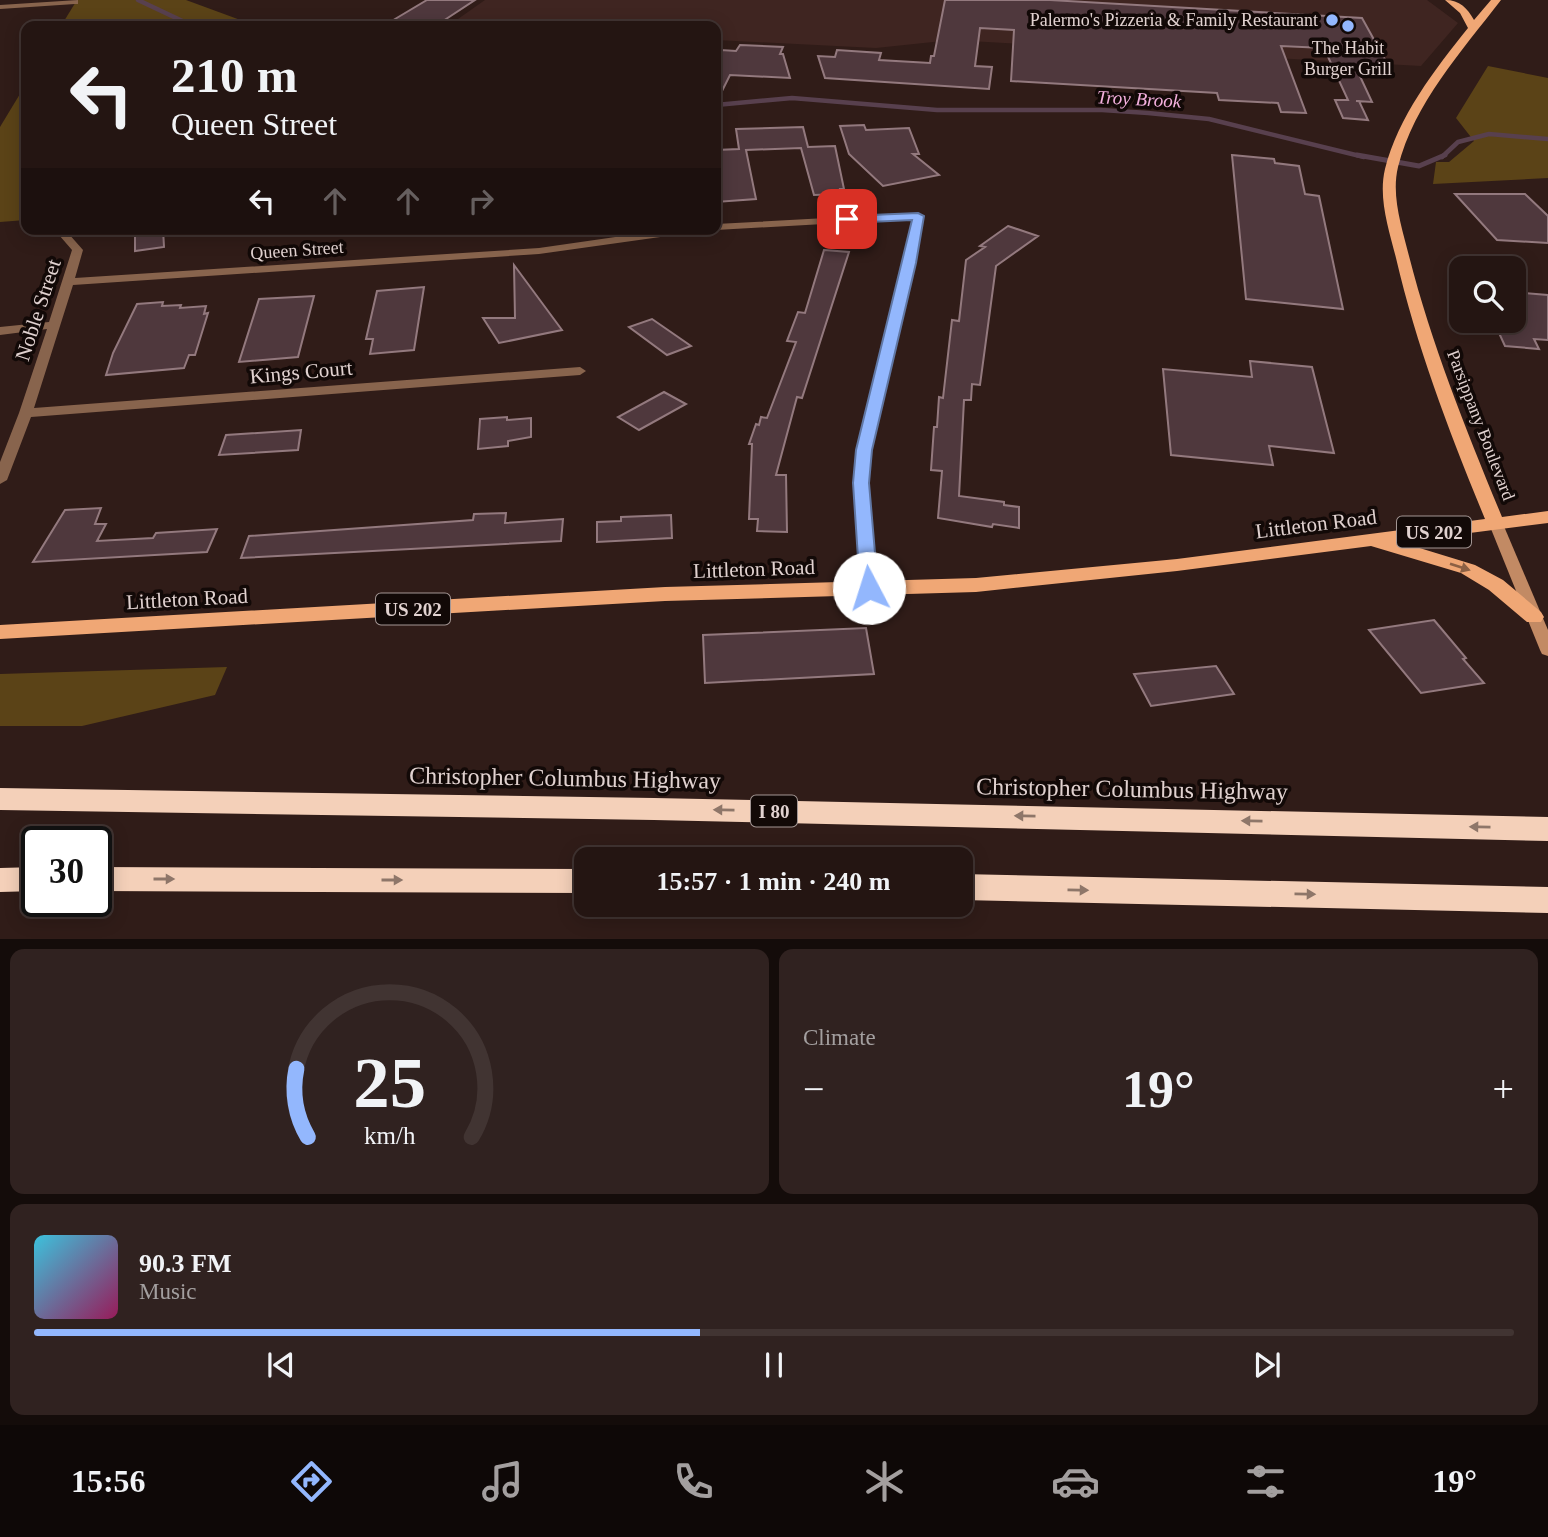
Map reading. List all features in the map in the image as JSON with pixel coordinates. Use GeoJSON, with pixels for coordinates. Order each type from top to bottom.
{"type":"FeatureCollection","features":[{"type":"Feature","properties":{"kind":"highway","name":"Christopher Columbus Highway"},"geometry":{"type":"LineString","coordinates":[[0,799],[654,808],[1548,829]]}},
{"type":"Feature","properties":{"kind":"highway"},"geometry":{"type":"LineString","coordinates":[[0,880],[21,879]]}},
{"type":"Feature","properties":{"kind":"highway"},"geometry":{"type":"LineString","coordinates":[[112,879],[574,881]]}},
{"type":"Feature","properties":{"kind":"highway"},"geometry":{"type":"LineString","coordinates":[[973,887],[1548,900]]}},
{"type":"Feature","properties":{"kind":"main road"},"geometry":{"type":"LineString","coordinates":[[1450,0],[1464,11],[1472,26]]}},
{"type":"Feature","properties":{"kind":"main road","name":"Parsippany Boulevard"},"geometry":{"type":"LineString","coordinates":[[1496,0],[1472,26],[1405,128],[1391,169],[1392,213],[1413,302],[1455,425],[1496,524]]}},
{"type":"Feature","properties":{"kind":"main road","name":"Littleton Road"},"geometry":{"type":"LineString","coordinates":[[0,632],[665,594],[1054,579],[1548,517]]}},
{"type":"Feature","properties":{"kind":"main road"},"geometry":{"type":"LineString","coordinates":[[1496,524],[1548,650]]}},
{"type":"Feature","properties":{"kind":"main road"},"geometry":{"type":"LineString","coordinates":[[1371,540],[1468,569],[1496,585],[1534,617]]}},
{"type":"Feature","properties":{"kind":"street"},"geometry":{"type":"LineString","coordinates":[[0,7],[75,2]]}},
{"type":"Feature","properties":{"kind":"street"},"geometry":{"type":"LineString","coordinates":[[721,227],[918,216],[910,263],[864,450],[861,483],[869,588]]}},
{"type":"Feature","properties":{"kind":"street","name":"Noble Street"},"geometry":{"type":"LineString","coordinates":[[0,480],[26,413],[78,250],[64,235]]}},
{"type":"Feature","properties":{"kind":"street","name":"Queen Street"},"geometry":{"type":"LineString","coordinates":[[68,282],[539,251],[653,235]]}},
{"type":"Feature","properties":{"kind":"street"},"geometry":{"type":"LineString","coordinates":[[0,331],[52,325]]}},
{"type":"Feature","properties":{"kind":"street","name":"Kings Court"},"geometry":{"type":"LineString","coordinates":[[26,413],[580,371]]}},
{"type":"Feature","properties":{"kind":"shaded area"},"geometry":{"type":"Polygon","coordinates":[[[77,0],[186,0],[243,21],[64,21],[77,0]]]}},
{"type":"Feature","properties":{"kind":"shaded area"},"geometry":{"type":"Polygon","coordinates":[[[485,0],[1427,0],[1458,23],[1421,66],[952,40],[876,48],[721,40],[721,21],[455,21],[485,0]]]}},
{"type":"Feature","properties":{"kind":"shaded area"},"geometry":{"type":"Polygon","coordinates":[[[1488,66],[1548,78],[1548,178],[1433,184],[1436,162],[1449,162],[1474,141],[1456,118],[1488,66]]]}},
{"type":"Feature","properties":{"kind":"shaded area"},"geometry":{"type":"Polygon","coordinates":[[[21,92],[21,220],[0,222],[0,127],[21,92]]]}},
{"type":"Feature","properties":{"kind":"shaded area"},"geometry":{"type":"Polygon","coordinates":[[[227,667],[215,695],[82,726],[0,726],[0,674],[227,667]]]}},
{"type":"Feature","properties":{"kind":"building"},"geometry":{"type":"Polygon","coordinates":[[[427,0],[475,0],[443,21],[392,21],[427,0]]]}},
{"type":"Feature","properties":{"kind":"building"},"geometry":{"type":"Polygon","coordinates":[[[945,0],[1050,0],[1362,18],[1393,74],[1358,72],[1372,102],[1359,101],[1368,120],[1343,118],[1335,100],[1348,100],[1324,48],[1281,46],[1306,113],[1281,112],[1278,103],[1219,100],[1217,93],[1011,81],[1014,30],[980,28],[975,66],[992,67],[989,89],[825,78],[818,56],[835,57],[837,50],[881,53],[879,60],[930,63],[931,56],[934,56],[945,0]]]}},
{"type":"Feature","properties":{"kind":"building"},"geometry":{"type":"Polygon","coordinates":[[[740,45],[783,47],[780,54],[783,54],[790,78],[730,75],[721,93],[721,50],[736,51],[740,45]]]}},
{"type":"Feature","properties":{"kind":"building"},"geometry":{"type":"Polygon","coordinates":[[[864,125],[866,130],[909,128],[919,154],[913,154],[939,175],[883,186],[849,154],[840,126],[864,125]]]}},
{"type":"Feature","properties":{"kind":"building"},"geometry":{"type":"Polygon","coordinates":[[[803,127],[808,147],[835,146],[844,189],[840,189],[841,194],[814,195],[801,148],[746,150],[756,199],[721,202],[721,150],[739,149],[736,129],[803,127]]]}},
{"type":"Feature","properties":{"kind":"building"},"geometry":{"type":"Polygon","coordinates":[[[1232,155],[1274,159],[1275,163],[1299,166],[1305,194],[1319,196],[1343,309],[1246,299],[1232,155]]]}},
{"type":"Feature","properties":{"kind":"building"},"geometry":{"type":"Polygon","coordinates":[[[1455,194],[1525,194],[1548,216],[1548,243],[1497,240],[1455,194]]]}},
{"type":"Feature","properties":{"kind":"building"},"geometry":{"type":"Polygon","coordinates":[[[1008,226],[1038,236],[996,266],[980,385],[972,384],[971,400],[964,400],[959,496],[1004,502],[1004,505],[1019,507],[1019,528],[993,524],[992,527],[938,518],[942,471],[931,470],[939,397],[943,398],[952,320],[959,321],[966,260],[1008,226]]]}},
{"type":"Feature","properties":{"kind":"building"},"geometry":{"type":"Polygon","coordinates":[[[135,235],[163,235],[164,247],[135,251],[135,235]]]}},
{"type":"Feature","properties":{"kind":"building"},"geometry":{"type":"Polygon","coordinates":[[[824,250],[849,252],[802,398],[797,397],[776,475],[786,475],[787,532],[757,531],[758,519],[749,519],[752,444],[749,444],[756,424],[759,425],[761,417],[767,418],[796,342],[787,341],[798,312],[805,313],[824,250]]]}},
{"type":"Feature","properties":{"kind":"building"},"geometry":{"type":"Polygon","coordinates":[[[514,265],[562,330],[499,343],[483,318],[515,318],[514,265]]]}},
{"type":"Feature","properties":{"kind":"building"},"geometry":{"type":"Polygon","coordinates":[[[424,287],[414,350],[370,354],[373,339],[366,339],[377,291],[424,287]]]}},
{"type":"Feature","properties":{"kind":"building"},"geometry":{"type":"Polygon","coordinates":[[[1526,293],[1548,295],[1548,340],[1534,339],[1539,349],[1505,346],[1499,333],[1526,333],[1526,293]]]}},
{"type":"Feature","properties":{"kind":"building"},"geometry":{"type":"Polygon","coordinates":[[[314,296],[298,357],[239,362],[259,299],[314,296]]]}},
{"type":"Feature","properties":{"kind":"building"},"geometry":{"type":"Polygon","coordinates":[[[163,302],[162,306],[181,305],[180,308],[206,306],[204,314],[208,313],[195,355],[189,355],[184,368],[106,375],[113,353],[137,304],[163,302]]]}},
{"type":"Feature","properties":{"kind":"building"},"geometry":{"type":"Polygon","coordinates":[[[652,319],[691,346],[667,355],[629,327],[652,319]]]}},
{"type":"Feature","properties":{"kind":"building"},"geometry":{"type":"Polygon","coordinates":[[[1250,361],[1312,367],[1334,453],[1269,446],[1273,465],[1171,455],[1163,369],[1252,377],[1250,361]]]}},
{"type":"Feature","properties":{"kind":"building"},"geometry":{"type":"Polygon","coordinates":[[[664,392],[686,404],[639,430],[618,417],[664,392]]]}},
{"type":"Feature","properties":{"kind":"building"},"geometry":{"type":"Polygon","coordinates":[[[507,417],[507,420],[531,418],[531,437],[508,441],[508,446],[478,449],[480,419],[507,417]]]}},
{"type":"Feature","properties":{"kind":"building"},"geometry":{"type":"Polygon","coordinates":[[[301,430],[298,450],[219,455],[226,435],[301,430]]]}},
{"type":"Feature","properties":{"kind":"building"},"geometry":{"type":"Polygon","coordinates":[[[101,508],[95,524],[106,524],[97,541],[153,538],[156,533],[217,529],[207,552],[33,562],[65,510],[101,508]]]}},
{"type":"Feature","properties":{"kind":"building"},"geometry":{"type":"Polygon","coordinates":[[[506,513],[505,523],[563,519],[561,541],[241,558],[249,536],[473,520],[474,514],[506,513]]]}},
{"type":"Feature","properties":{"kind":"building"},"geometry":{"type":"Polygon","coordinates":[[[671,515],[672,538],[597,542],[597,522],[621,521],[621,517],[671,515]]]}},
{"type":"Feature","properties":{"kind":"building"},"geometry":{"type":"Polygon","coordinates":[[[1434,620],[1484,683],[1421,693],[1369,630],[1434,620]]]}},
{"type":"Feature","properties":{"kind":"building"},"geometry":{"type":"Polygon","coordinates":[[[866,628],[874,674],[705,683],[703,635],[866,628]]]}},
{"type":"Feature","properties":{"kind":"building"},"geometry":{"type":"Polygon","coordinates":[[[1216,666],[1234,694],[1151,706],[1134,674],[1216,666]]]}},
{"type":"Feature","properties":{"kind":"waterway","name":"Troy Brook"},"geometry":{"type":"LineString","coordinates":[[138,0],[182,21]]}},
{"type":"Feature","properties":{"kind":"waterway","name":"Troy Brook"},"geometry":{"type":"LineString","coordinates":[[721,105],[792,98],[937,110],[1102,110],[1148,113],[1209,119],[1364,157]]}},
{"type":"Feature","properties":{"kind":"waterway","name":"Troy Brook"},"geometry":{"type":"LineString","coordinates":[[1443,156],[1458,142],[1489,134],[1548,139]]}},
{"type":"Feature","properties":{"kind":"waterway","name":"Troy Brook"},"geometry":{"type":"LineString","coordinates":[[1357,155],[1419,166],[1443,156]]}},
{"type":"Feature","properties":{"kind":"place","name":"Palermo's Pizzeria & Family Restaurant"},"geometry":{"type":"Point","coordinates":[1332,20]}},
{"type":"Feature","properties":{"kind":"place","name":"The Habit Burger Grill"},"geometry":{"type":"Point","coordinates":[1348,26]}},
{"type":"Feature","properties":{"kind":"route"},"geometry":{"type":"LineString","coordinates":[[847,219],[918,216],[910,263],[864,450],[862,513],[869,588]]}}]}
